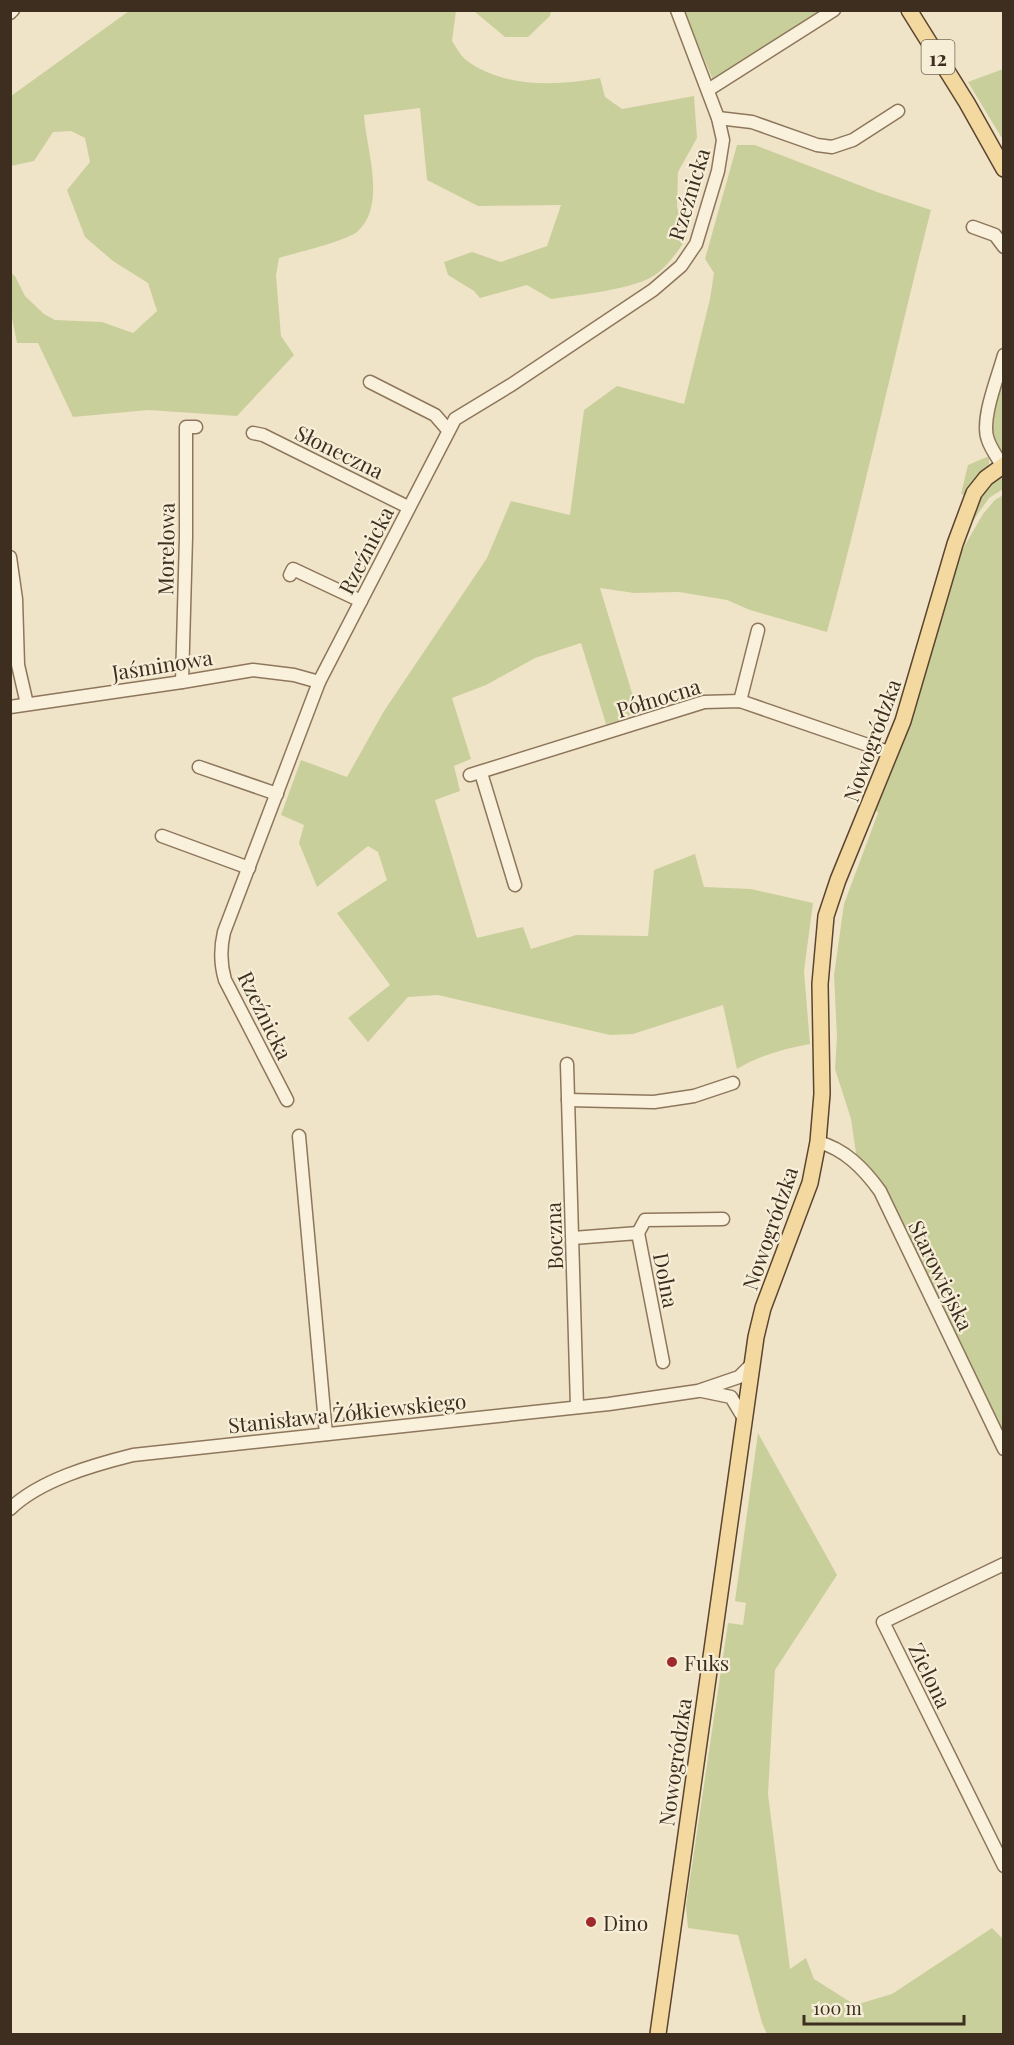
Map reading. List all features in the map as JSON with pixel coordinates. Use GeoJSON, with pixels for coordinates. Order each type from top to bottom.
{"type":"FeatureCollection","features":[{"type":"Feature","properties":{"kind":"main road","name":"12"},"geometry":{"type":"LineString","coordinates":[[909,10],[967,103],[1004,169]]}},
{"type":"Feature","properties":{"kind":"main road","name":"Nowogródzka"},"geometry":{"type":"LineString","coordinates":[[658,2034],[751,1365],[763,1308],[810,1183],[818,1142],[822,1094],[820,984],[826,916],[838,880],[891,753],[914,686],[955,544],[974,493],[986,477],[1003,465]]}},
{"type":"Feature","properties":{"kind":"street","name":"Rzeźnicka"},"geometry":{"type":"LineString","coordinates":[[287,1100],[225,980],[221,966],[224,932],[319,682],[454,419],[511,385],[653,290],[681,266],[689,256],[701,232],[718,171],[723,140],[718,118],[677,10]]}},
{"type":"Feature","properties":{"kind":"street"},"geometry":{"type":"LineString","coordinates":[[708,90],[834,10]]}},
{"type":"Feature","properties":{"kind":"street"},"geometry":{"type":"LineString","coordinates":[[718,118],[752,122],[817,146],[832,147],[853,140],[898,111]]}},
{"type":"Feature","properties":{"kind":"street"},"geometry":{"type":"LineString","coordinates":[[973,227],[995,235],[1004,247]]}},
{"type":"Feature","properties":{"kind":"street","name":"Nowogródzka"},"geometry":{"type":"LineString","coordinates":[[1003,465],[988,442],[986,432],[987,416],[1004,355]]}},
{"type":"Feature","properties":{"kind":"street"},"geometry":{"type":"LineString","coordinates":[[370,382],[435,416],[447,430]]}},
{"type":"Feature","properties":{"kind":"street","name":"Morelowa"},"geometry":{"type":"LineString","coordinates":[[182,682],[186,427],[196,427]]}},
{"type":"Feature","properties":{"kind":"street","name":"Słoneczna"},"geometry":{"type":"LineString","coordinates":[[253,433],[263,435],[408,507]]}},
{"type":"Feature","properties":{"kind":"street"},"geometry":{"type":"LineString","coordinates":[[10,557],[16,599],[18,665],[27,704]]}},
{"type":"Feature","properties":{"kind":"street"},"geometry":{"type":"LineString","coordinates":[[290,575],[293,569],[361,601]]}},
{"type":"Feature","properties":{"kind":"street"},"geometry":{"type":"LineString","coordinates":[[740,701],[758,630]]}},
{"type":"Feature","properties":{"kind":"street","name":"Jaśminowa"},"geometry":{"type":"LineString","coordinates":[[10,706],[253,670],[294,675],[319,682]]}},
{"type":"Feature","properties":{"kind":"street","name":"Północna"},"geometry":{"type":"LineString","coordinates":[[515,885],[475,774],[704,702],[740,701],[891,753]]}},
{"type":"Feature","properties":{"kind":"street"},"geometry":{"type":"LineString","coordinates":[[199,767],[277,794]]}},
{"type":"Feature","properties":{"kind":"street"},"geometry":{"type":"LineString","coordinates":[[162,836],[249,868]]}},
{"type":"Feature","properties":{"kind":"street","name":"Boczna"},"geometry":{"type":"LineString","coordinates":[[567,1064],[577,1407]]}},
{"type":"Feature","properties":{"kind":"street"},"geometry":{"type":"LineString","coordinates":[[568,1100],[654,1102],[694,1096],[733,1083]]}},
{"type":"Feature","properties":{"kind":"street"},"geometry":{"type":"LineString","coordinates":[[299,1136],[326,1434]]}},
{"type":"Feature","properties":{"kind":"street","name":"Starowiejska"},"geometry":{"type":"LineString","coordinates":[[818,1142],[830,1145],[847,1155],[867,1173],[880,1191],[1004,1449]]}},
{"type":"Feature","properties":{"kind":"street"},"geometry":{"type":"LineString","coordinates":[[638,1233],[645,1220],[723,1219]]}},
{"type":"Feature","properties":{"kind":"street","name":"Dolna"},"geometry":{"type":"LineString","coordinates":[[573,1238],[638,1233],[663,1362]]}},
{"type":"Feature","properties":{"kind":"street","name":"Stanisława Żółkiewskiego"},"geometry":{"type":"LineString","coordinates":[[12,1504],[71,1474],[132,1455],[577,1407],[698,1391],[739,1377],[751,1365]]}},
{"type":"Feature","properties":{"kind":"street","name":"Stanisława Żółkiewskiego"},"geometry":{"type":"LineString","coordinates":[[698,1391],[730,1397],[743,1417]]}},
{"type":"Feature","properties":{"kind":"street","name":"Zielona"},"geometry":{"type":"LineString","coordinates":[[1004,1564],[883,1622],[1004,1866]]}},
{"type":"Feature","properties":{"kind":"green space"},"geometry":{"type":"Polygon","coordinates":[[[129,11],[456,11],[452,41],[466,60],[496,76],[548,83],[600,78],[605,97],[622,109],[694,96],[697,138],[678,172],[677,207],[687,238],[660,271],[638,283],[601,292],[551,299],[527,285],[480,298],[474,291],[448,275],[444,262],[472,252],[501,262],[547,246],[561,205],[478,206],[427,180],[420,108],[364,115],[373,176],[371,206],[367,220],[358,231],[344,239],[279,258],[276,275],[281,336],[294,355],[237,416],[148,410],[73,417],[38,343],[17,343],[11,313],[11,273],[15,276],[25,296],[44,314],[55,320],[102,322],[133,333],[157,311],[148,283],[113,261],[85,237],[67,190],[90,162],[85,138],[71,131],[53,132],[34,161],[11,166],[11,96],[129,11]]]}},
{"type":"Feature","properties":{"kind":"green space"},"geometry":{"type":"Polygon","coordinates":[[[474,11],[551,11],[550,16],[528,37],[505,37],[474,11]]]}},
{"type":"Feature","properties":{"kind":"green space"},"geometry":{"type":"Polygon","coordinates":[[[684,11],[827,11],[713,80],[684,11]]]}},
{"type":"Feature","properties":{"kind":"green space"},"geometry":{"type":"Polygon","coordinates":[[[1004,69],[1003,140],[968,82],[1004,69]]]}},
{"type":"Feature","properties":{"kind":"green space"},"geometry":{"type":"Polygon","coordinates":[[[737,145],[755,145],[877,192],[931,210],[827,632],[750,610],[727,600],[679,592],[634,593],[600,588],[636,706],[631,714],[624,719],[606,724],[581,643],[535,658],[486,685],[452,698],[471,759],[454,766],[460,791],[435,800],[477,938],[523,927],[531,949],[576,935],[648,936],[654,870],[695,854],[704,887],[751,889],[813,903],[804,971],[810,1044],[772,1053],[737,1069],[723,1005],[633,1034],[610,1035],[438,995],[408,997],[368,1042],[348,1018],[390,985],[337,913],[387,880],[378,852],[368,846],[317,887],[299,843],[304,825],[281,815],[301,760],[347,777],[384,711],[487,558],[511,501],[570,515],[584,410],[617,386],[684,404],[710,299],[714,273],[705,259],[737,145]]]}},
{"type":"Feature","properties":{"kind":"green space"},"geometry":{"type":"Polygon","coordinates":[[[1003,379],[1003,452],[993,439],[992,430],[1003,379]]]}},
{"type":"Feature","properties":{"kind":"green space"},"geometry":{"type":"Polygon","coordinates":[[[989,456],[989,464],[977,477],[966,495],[961,494],[968,465],[989,456]]]}},
{"type":"Feature","properties":{"kind":"green space"},"geometry":{"type":"Polygon","coordinates":[[[1003,474],[1003,489],[989,498],[968,528],[982,494],[1003,474]]]}},
{"type":"Feature","properties":{"kind":"green space"},"geometry":{"type":"Polygon","coordinates":[[[1003,495],[1003,1451],[868,1176],[854,1160],[856,1153],[851,1119],[835,1069],[837,1037],[834,975],[844,904],[878,813],[875,809],[910,718],[961,552],[983,514],[995,500],[1003,495]]]}},
{"type":"Feature","properties":{"kind":"green space"},"geometry":{"type":"Polygon","coordinates":[[[758,1433],[837,1575],[775,1670],[768,1794],[790,1969],[806,1958],[814,1979],[855,2005],[892,1994],[992,1928],[1003,1939],[1003,2034],[767,2034],[738,1935],[688,1928],[686,1906],[728,1623],[743,1625],[746,1603],[735,1601],[758,1433]]]}},
{"type":"Feature","properties":{"kind":"place","name":"Fuks"},"geometry":{"type":"Point","coordinates":[672,1662]}},
{"type":"Feature","properties":{"kind":"place","name":"Dino"},"geometry":{"type":"Point","coordinates":[591,1922]}}]}
